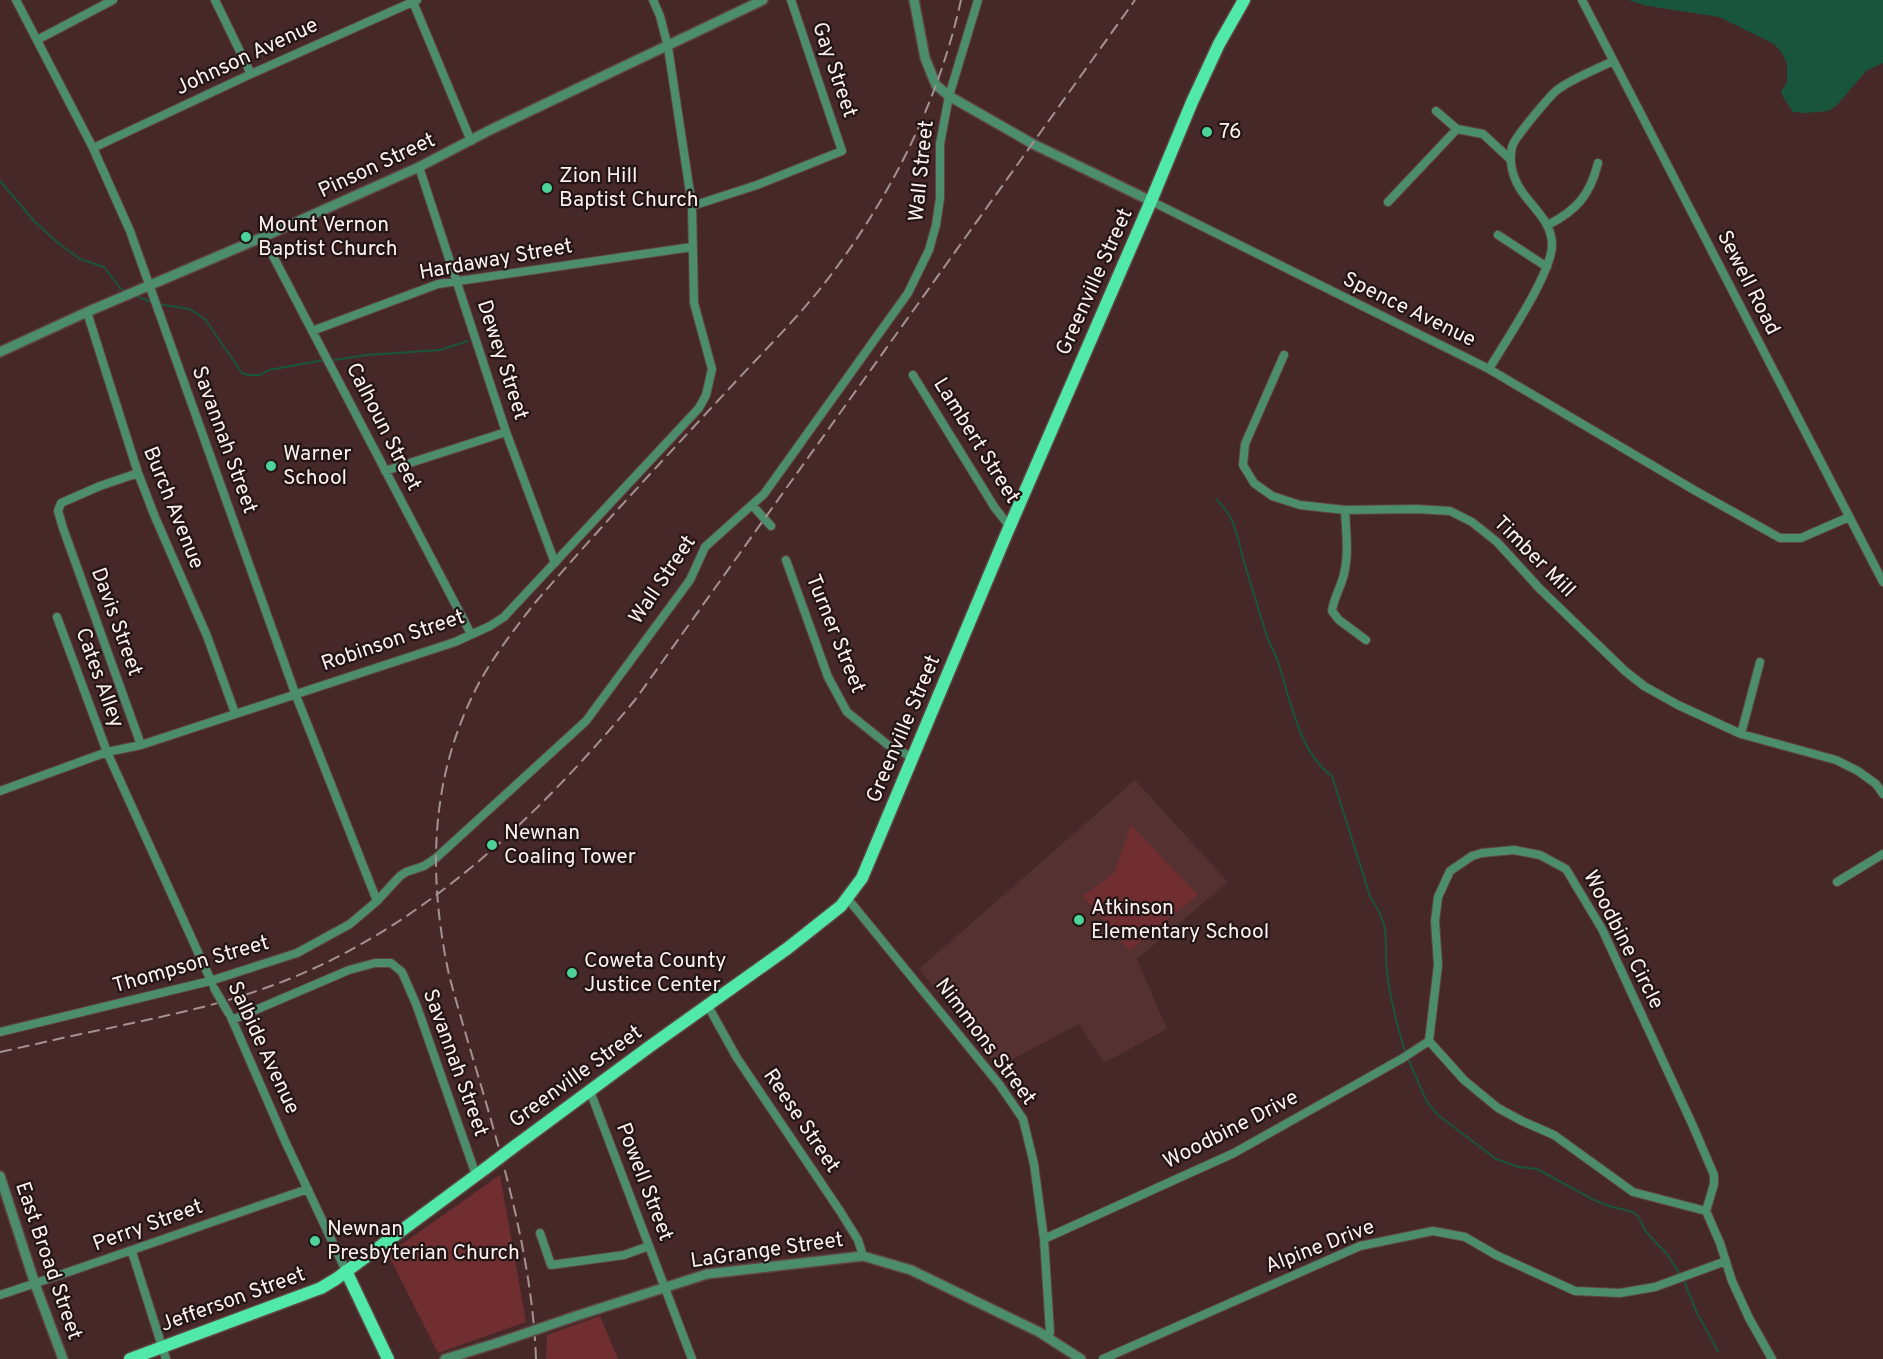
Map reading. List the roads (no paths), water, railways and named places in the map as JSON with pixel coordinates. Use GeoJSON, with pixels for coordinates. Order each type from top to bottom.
{"type":"FeatureCollection","features":[{"type":"Feature","properties":{"kind":"main road","name":"Greenville Street"},"geometry":{"type":"LineString","coordinates":[[346,1271],[788,948],[848,899],[862,878],[914,758],[1010,527],[1194,99],[1219,44],[1244,0]]}},
{"type":"Feature","properties":{"kind":"main road","name":"Salbide Avenue"},"geometry":{"type":"LineString","coordinates":[[346,1271],[388,1359]]}},
{"type":"Feature","properties":{"kind":"main road","name":"Jefferson Street"},"geometry":{"type":"LineString","coordinates":[[130,1359],[164,1353],[321,1288],[346,1271]]}},
{"type":"Feature","properties":{"kind":"main road"},"geometry":{"type":"LineString","coordinates":[[321,1288],[343,1284],[353,1285]]}},
{"type":"Feature","properties":{"kind":"street","name":"Savannah Street"},"geometry":{"type":"LineString","coordinates":[[16,0],[93,148],[130,231],[295,693],[377,901]]}},
{"type":"Feature","properties":{"kind":"street"},"geometry":{"type":"LineString","coordinates":[[37,40],[113,0]]}},
{"type":"Feature","properties":{"kind":"street"},"geometry":{"type":"LineString","coordinates":[[215,0],[251,74]]}},
{"type":"Feature","properties":{"kind":"street","name":"Robinson Street"},"geometry":{"type":"LineString","coordinates":[[0,791],[107,752],[141,745],[455,642],[490,626],[504,617],[699,408],[706,395],[712,369],[694,303],[692,206],[668,47],[660,16],[653,0]]}},
{"type":"Feature","properties":{"kind":"street","name":"Pinson Street"},"geometry":{"type":"LineString","coordinates":[[0,352],[420,166],[488,131],[763,0]]}},
{"type":"Feature","properties":{"kind":"street","name":"Gay Street"},"geometry":{"type":"LineString","coordinates":[[692,206],[757,185],[842,151],[791,0]]}},
{"type":"Feature","properties":{"kind":"street","name":"Spence Avenue"},"geometry":{"type":"LineString","coordinates":[[914,0],[925,58],[936,85],[949,96],[1033,144],[1489,369],[1780,538],[1801,538],[1849,517]]}},
{"type":"Feature","properties":{"kind":"street","name":"Wall Street"},"geometry":{"type":"LineString","coordinates":[[377,901],[400,876],[436,858],[586,721],[690,580],[705,547],[752,505],[772,482],[900,304],[922,265],[936,225],[940,198],[940,144],[949,96],[978,0]]}},
{"type":"Feature","properties":{"kind":"street","name":"Sewell Road"},"geometry":{"type":"LineString","coordinates":[[1582,0],[1883,582]]}},
{"type":"Feature","properties":{"kind":"street"},"geometry":{"type":"LineString","coordinates":[[415,1],[471,141]]}},
{"type":"Feature","properties":{"kind":"street","name":"Johnson Avenue"},"geometry":{"type":"LineString","coordinates":[[93,148],[402,3],[415,1]]}},
{"type":"Feature","properties":{"kind":"street"},"geometry":{"type":"LineString","coordinates":[[1489,369],[1547,267],[1552,248],[1548,225],[1519,188],[1510,159],[1512,145],[1556,91],[1613,61]]}},
{"type":"Feature","properties":{"kind":"street"},"geometry":{"type":"LineString","coordinates":[[1436,111],[1457,129],[1484,134],[1510,159]]}},
{"type":"Feature","properties":{"kind":"street"},"geometry":{"type":"LineString","coordinates":[[1388,202],[1457,129]]}},
{"type":"Feature","properties":{"kind":"street"},"geometry":{"type":"LineString","coordinates":[[1548,225],[1567,215],[1581,203],[1594,179],[1598,163]]}},
{"type":"Feature","properties":{"kind":"street","name":"Dewey Street"},"geometry":{"type":"LineString","coordinates":[[420,166],[506,432],[555,563]]}},
{"type":"Feature","properties":{"kind":"street"},"geometry":{"type":"LineString","coordinates":[[1498,235],[1547,267]]}},
{"type":"Feature","properties":{"kind":"street","name":"Calhoun Street"},"geometry":{"type":"LineString","coordinates":[[263,237],[471,634]]}},
{"type":"Feature","properties":{"kind":"street","name":"Hardaway Street"},"geometry":{"type":"LineString","coordinates":[[312,331],[438,284],[692,247]]}},
{"type":"Feature","properties":{"kind":"street","name":"Burch Avenue"},"geometry":{"type":"LineString","coordinates":[[87,312],[138,473],[155,518],[207,636],[235,714]]}},
{"type":"Feature","properties":{"kind":"street","name":"Timber Mill"},"geometry":{"type":"LineString","coordinates":[[1284,355],[1245,444],[1244,465],[1254,483],[1272,496],[1300,505],[1345,510],[1416,509],[1450,512],[1472,522],[1497,542],[1540,589],[1625,671],[1644,686],[1678,705],[1741,734],[1836,760],[1858,771],[1876,784],[1883,794]]}},
{"type":"Feature","properties":{"kind":"street","name":"Lambert Street"},"geometry":{"type":"LineString","coordinates":[[913,375],[995,508],[1010,527]]}},
{"type":"Feature","properties":{"kind":"street"},"geometry":{"type":"LineString","coordinates":[[385,471],[506,432]]}},
{"type":"Feature","properties":{"kind":"street","name":"Davis Street"},"geometry":{"type":"LineString","coordinates":[[138,473],[61,503],[58,511],[141,745]]}},
{"type":"Feature","properties":{"kind":"street"},"geometry":{"type":"LineString","coordinates":[[752,505],[771,526]]}},
{"type":"Feature","properties":{"kind":"street"},"geometry":{"type":"LineString","coordinates":[[1345,510],[1345,573],[1334,599],[1332,611],[1339,620],[1366,640]]}},
{"type":"Feature","properties":{"kind":"street","name":"Turner Street"},"geometry":{"type":"LineString","coordinates":[[786,560],[828,677],[847,712],[888,745],[914,758]]}},
{"type":"Feature","properties":{"kind":"street","name":"Cates Alley"},"geometry":{"type":"LineString","coordinates":[[57,617],[107,752]]}},
{"type":"Feature","properties":{"kind":"street"},"geometry":{"type":"LineString","coordinates":[[1741,734],[1760,662]]}},
{"type":"Feature","properties":{"kind":"street","name":"Salbide Avenue"},"geometry":{"type":"LineString","coordinates":[[107,752],[212,985],[231,1017],[346,1271]]}},
{"type":"Feature","properties":{"kind":"street"},"geometry":{"type":"LineString","coordinates":[[1876,784],[1883,777]]}},
{"type":"Feature","properties":{"kind":"street","name":"Woodbine Circle"},"geometry":{"type":"LineString","coordinates":[[1429,1041],[1438,965],[1435,921],[1437,904],[1450,871],[1472,856],[1514,850],[1540,855],[1566,869],[1602,929],[1714,1175],[1714,1184],[1706,1211]]}},
{"type":"Feature","properties":{"kind":"street"},"geometry":{"type":"LineString","coordinates":[[1837,882],[1883,854]]}},
{"type":"Feature","properties":{"kind":"street","name":"Nimmons Street"},"geometry":{"type":"LineString","coordinates":[[848,899],[999,1084],[1023,1119],[1034,1164],[1044,1239],[1050,1332],[1047,1337]]}},
{"type":"Feature","properties":{"kind":"street","name":"Thompson Street"},"geometry":{"type":"LineString","coordinates":[[0,1032],[212,985],[309,948],[350,924],[377,901]]}},
{"type":"Feature","properties":{"kind":"street","name":"Savannah Street"},"geometry":{"type":"LineString","coordinates":[[231,1017],[349,970],[375,963],[391,963],[402,972],[416,1004],[481,1172]]}},
{"type":"Feature","properties":{"kind":"street","name":"Reese Street"},"geometry":{"type":"LineString","coordinates":[[708,1005],[736,1058],[858,1240],[863,1256]]}},
{"type":"Feature","properties":{"kind":"street"},"geometry":{"type":"LineString","coordinates":[[1429,1041],[1464,1080],[1498,1108],[1554,1135],[1633,1191],[1706,1211],[1720,1243],[1732,1281],[1772,1359]]}},
{"type":"Feature","properties":{"kind":"street","name":"Woodbine Drive"},"geometry":{"type":"LineString","coordinates":[[1044,1239],[1234,1153],[1429,1041]]}},
{"type":"Feature","properties":{"kind":"street","name":"Powell Street"},"geometry":{"type":"LineString","coordinates":[[590,1091],[692,1359]]}},
{"type":"Feature","properties":{"kind":"street","name":"East Broad Street"},"geometry":{"type":"LineString","coordinates":[[0,1176],[35,1284],[63,1359]]}},
{"type":"Feature","properties":{"kind":"street","name":"Perry Street"},"geometry":{"type":"LineString","coordinates":[[0,1295],[132,1252],[196,1227],[308,1189]]}},
{"type":"Feature","properties":{"kind":"street","name":"Alpine Drive"},"geometry":{"type":"LineString","coordinates":[[1103,1359],[1352,1250],[1433,1231],[1465,1237],[1496,1255],[1575,1291],[1620,1293],[1655,1287],[1726,1261]]}},
{"type":"Feature","properties":{"kind":"street"},"geometry":{"type":"LineString","coordinates":[[540,1233],[551,1265],[624,1255],[650,1246]]}},
{"type":"Feature","properties":{"kind":"street"},"geometry":{"type":"LineString","coordinates":[[132,1252],[164,1353]]}},
{"type":"Feature","properties":{"kind":"street","name":"LaGrange Street"},"geometry":{"type":"LineString","coordinates":[[445,1359],[707,1274],[863,1256],[911,1269],[1047,1337],[1081,1359]]}},
{"type":"Feature","properties":{"kind":"waterway"},"geometry":{"type":"LineString","coordinates":[[0,181],[35,222],[58,243],[80,259],[104,267],[120,288],[127,292]]}},
{"type":"Feature","properties":{"kind":"waterway"},"geometry":{"type":"LineString","coordinates":[[135,296],[152,302]]}},
{"type":"Feature","properties":{"kind":"waterway"},"geometry":{"type":"LineString","coordinates":[[158,304],[190,309],[205,319],[242,373],[260,375],[269,370],[324,360]]}},
{"type":"Feature","properties":{"kind":"waterway"},"geometry":{"type":"LineString","coordinates":[[334,360],[367,355],[440,350],[468,341]]}},
{"type":"Feature","properties":{"kind":"waterway"},"geometry":{"type":"LineString","coordinates":[[1217,500],[1235,528],[1264,627],[1278,662],[1297,724],[1311,754],[1332,776],[1370,896],[1383,920],[1390,992],[1405,1052]]}},
{"type":"Feature","properties":{"kind":"waterway"},"geometry":{"type":"LineString","coordinates":[[1408,1059],[1427,1102],[1438,1115],[1496,1159],[1519,1167],[1537,1169],[1592,1199],[1633,1212],[1680,1274]]}},
{"type":"Feature","properties":{"kind":"waterway"},"geometry":{"type":"LineString","coordinates":[[1684,1281],[1697,1313],[1718,1351]]}},
{"type":"Feature","properties":{"kind":"railway"},"geometry":{"type":"LineString","coordinates":[[536,1359],[525,1261],[515,1213],[449,975],[442,940],[436,870],[437,835],[440,801],[457,733],[484,674],[534,604],[629,497],[801,312],[848,252],[890,185],[925,113],[951,39],[961,0]]}},
{"type":"Feature","properties":{"kind":"railway"},"geometry":{"type":"LineString","coordinates":[[0,1052],[210,1005],[249,994],[322,964],[374,937],[423,904],[515,829],[557,788],[635,700],[1135,0]]}},
{"type":"Feature","properties":{"kind":"place","name":"76"},"geometry":{"type":"Point","coordinates":[1207,132]}},
{"type":"Feature","properties":{"kind":"place","name":"Zion Hill Baptist Church"},"geometry":{"type":"Point","coordinates":[547,188]}},
{"type":"Feature","properties":{"kind":"place","name":"Mount Vernon Baptist Church"},"geometry":{"type":"Point","coordinates":[246,237]}},
{"type":"Feature","properties":{"kind":"place","name":"Warner School"},"geometry":{"type":"Point","coordinates":[271,466]}},
{"type":"Feature","properties":{"kind":"place","name":"Newnan Coaling Tower"},"geometry":{"type":"Point","coordinates":[492,845]}},
{"type":"Feature","properties":{"kind":"place","name":"Atkinson Elementary School"},"geometry":{"type":"Point","coordinates":[1079,920]}},
{"type":"Feature","properties":{"kind":"place","name":"Coweta County Justice Center"},"geometry":{"type":"Point","coordinates":[572,973]}},
{"type":"Feature","properties":{"kind":"place","name":"Newnan Presbyterian Church"},"geometry":{"type":"Point","coordinates":[315,1241]}}]}
